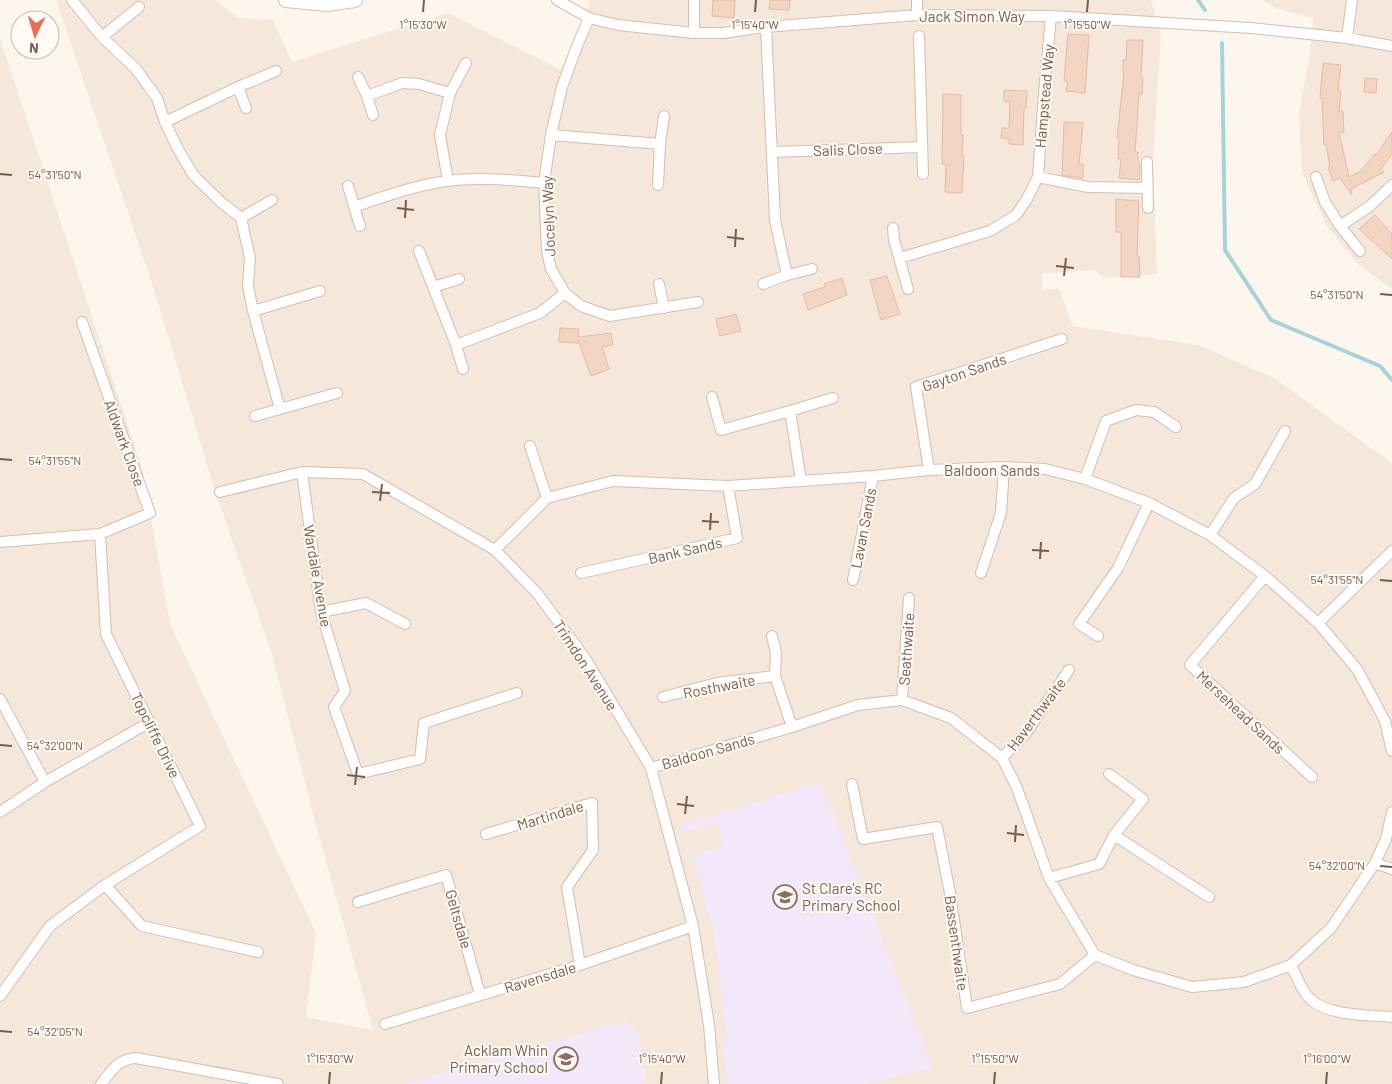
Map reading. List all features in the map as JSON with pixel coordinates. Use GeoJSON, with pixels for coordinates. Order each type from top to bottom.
{"type":"FeatureCollection","features":[{"type":"Feature","properties":{"kind":"main road"},"geometry":{"type":"LineString","coordinates":[[286,0],[326,4],[356,0]]}},
{"type":"Feature","properties":{"kind":"street"},"geometry":{"type":"LineString","coordinates":[[72,0],[102,37],[136,69],[157,98],[165,122],[178,150],[194,176],[241,218],[250,258],[248,286],[253,311],[280,409]]}},
{"type":"Feature","properties":{"kind":"street","name":"Jack Simon Way"},"geometry":{"type":"LineString","coordinates":[[557,0],[589,18],[618,25],[694,33],[723,33],[766,27],[917,15],[1052,16],[1239,27],[1347,38],[1392,46]]}},
{"type":"Feature","properties":{"kind":"street"},"geometry":{"type":"LineString","coordinates":[[694,0],[694,33]]}},
{"type":"Feature","properties":{"kind":"street"},"geometry":{"type":"LineString","coordinates":[[917,0],[917,15]]}},
{"type":"Feature","properties":{"kind":"street"},"geometry":{"type":"LineString","coordinates":[[1347,38],[1352,0]]}},
{"type":"Feature","properties":{"kind":"street"},"geometry":{"type":"LineString","coordinates":[[102,37],[139,7]]}},
{"type":"Feature","properties":{"kind":"street","name":"Hampstead Way"},"geometry":{"type":"LineString","coordinates":[[900,258],[990,231],[1016,215],[1027,200],[1038,177],[1052,16]]}},
{"type":"Feature","properties":{"kind":"street","name":"Jocelyn Way"},"geometry":{"type":"LineString","coordinates":[[589,18],[562,87],[551,135],[544,183],[547,251],[551,269],[565,293],[581,306],[610,316],[698,302]]}},
{"type":"Feature","properties":{"kind":"street"},"geometry":{"type":"LineString","coordinates":[[766,27],[776,220],[787,275]]}},
{"type":"Feature","properties":{"kind":"street"},"geometry":{"type":"LineString","coordinates":[[918,36],[923,174]]}},
{"type":"Feature","properties":{"kind":"street"},"geometry":{"type":"LineString","coordinates":[[448,181],[440,135],[450,93],[466,63]]}},
{"type":"Feature","properties":{"kind":"street"},"geometry":{"type":"LineString","coordinates":[[165,122],[276,71]]}},
{"type":"Feature","properties":{"kind":"street"},"geometry":{"type":"LineString","coordinates":[[358,77],[373,115]]}},
{"type":"Feature","properties":{"kind":"street"},"geometry":{"type":"LineString","coordinates":[[367,96],[402,83],[419,84],[450,93]]}},
{"type":"Feature","properties":{"kind":"street"},"geometry":{"type":"LineString","coordinates":[[238,87],[246,108]]}},
{"type":"Feature","properties":{"kind":"street"},"geometry":{"type":"LineString","coordinates":[[658,185],[660,144],[664,116]]}},
{"type":"Feature","properties":{"kind":"street"},"geometry":{"type":"LineString","coordinates":[[551,135],[660,144]]}},
{"type":"Feature","properties":{"kind":"street","name":"Salis Close"},"geometry":{"type":"LineString","coordinates":[[773,152],[922,147]]}},
{"type":"Feature","properties":{"kind":"street"},"geometry":{"type":"LineString","coordinates":[[1147,162],[1148,208]]}},
{"type":"Feature","properties":{"kind":"street"},"geometry":{"type":"LineString","coordinates":[[1038,177],[1088,187],[1147,188]]}},
{"type":"Feature","properties":{"kind":"street"},"geometry":{"type":"LineString","coordinates":[[1316,177],[1325,202],[1340,226],[1360,251]]}},
{"type":"Feature","properties":{"kind":"street"},"geometry":{"type":"LineString","coordinates":[[354,207],[387,194],[448,181],[498,179],[544,183]]}},
{"type":"Feature","properties":{"kind":"street"},"geometry":{"type":"LineString","coordinates":[[1340,226],[1370,206],[1392,185]]}},
{"type":"Feature","properties":{"kind":"street"},"geometry":{"type":"LineString","coordinates":[[348,186],[360,226]]}},
{"type":"Feature","properties":{"kind":"street"},"geometry":{"type":"LineString","coordinates":[[241,218],[272,200]]}},
{"type":"Feature","properties":{"kind":"street"},"geometry":{"type":"LineString","coordinates":[[893,228],[908,289]]}},
{"type":"Feature","properties":{"kind":"street"},"geometry":{"type":"LineString","coordinates":[[419,251],[456,345],[463,369]]}},
{"type":"Feature","properties":{"kind":"street"},"geometry":{"type":"LineString","coordinates":[[763,284],[787,275],[812,269]]}},
{"type":"Feature","properties":{"kind":"street"},"geometry":{"type":"LineString","coordinates":[[433,287],[459,278]]}},
{"type":"Feature","properties":{"kind":"street"},"geometry":{"type":"LineString","coordinates":[[660,284],[664,308]]}},
{"type":"Feature","properties":{"kind":"street"},"geometry":{"type":"LineString","coordinates":[[253,311],[320,291]]}},
{"type":"Feature","properties":{"kind":"street"},"geometry":{"type":"LineString","coordinates":[[456,345],[540,313],[565,293]]}},
{"type":"Feature","properties":{"kind":"street","name":"Aldwark Close"},"geometry":{"type":"LineString","coordinates":[[82,322],[150,513],[100,534]]}},
{"type":"Feature","properties":{"kind":"street","name":"Gayton Sands"},"geometry":{"type":"LineString","coordinates":[[929,470],[916,387],[1062,339]]}},
{"type":"Feature","properties":{"kind":"street"},"geometry":{"type":"LineString","coordinates":[[255,416],[338,393]]}},
{"type":"Feature","properties":{"kind":"street"},"geometry":{"type":"LineString","coordinates":[[712,397],[721,430],[833,398]]}},
{"type":"Feature","properties":{"kind":"street"},"geometry":{"type":"LineString","coordinates":[[1085,479],[1106,421],[1136,410],[1154,412],[1176,427]]}},
{"type":"Feature","properties":{"kind":"street"},"geometry":{"type":"LineString","coordinates":[[790,411],[801,481]]}},
{"type":"Feature","properties":{"kind":"street"},"geometry":{"type":"LineString","coordinates":[[1210,535],[1234,498],[1255,484],[1285,431]]}},
{"type":"Feature","properties":{"kind":"street"},"geometry":{"type":"LineString","coordinates":[[495,550],[547,498],[530,446]]}},
{"type":"Feature","properties":{"kind":"street"},"geometry":{"type":"LineString","coordinates":[[981,573],[1001,513],[1004,468]]}},
{"type":"Feature","properties":{"kind":"street","name":"Baldoon Sands"},"geometry":{"type":"LineString","coordinates":[[547,498],[612,481],[728,486],[874,476],[929,470],[1004,468],[1045,469],[1085,479],[1149,503],[1210,535],[1265,576],[1318,623],[1357,669],[1389,720],[1392,751]]}},
{"type":"Feature","properties":{"kind":"street","name":"Trimdon Avenue"},"geometry":{"type":"LineString","coordinates":[[220,492],[302,472],[363,474],[495,550],[537,593],[585,658],[651,768],[694,926],[709,1025],[714,1084]]}},
{"type":"Feature","properties":{"kind":"street","name":"Wardale Avenue"},"geometry":{"type":"LineString","coordinates":[[302,472],[321,612],[345,690],[334,707],[358,774],[420,759],[424,723],[517,693]]}},
{"type":"Feature","properties":{"kind":"street","name":"Lavan Sands"},"geometry":{"type":"LineString","coordinates":[[853,580],[874,476]]}},
{"type":"Feature","properties":{"kind":"street","name":"Bank Sands"},"geometry":{"type":"LineString","coordinates":[[581,573],[737,538],[728,486]]}},
{"type":"Feature","properties":{"kind":"street"},"geometry":{"type":"LineString","coordinates":[[1098,636],[1078,624],[1118,568],[1149,503]]}},
{"type":"Feature","properties":{"kind":"street"},"geometry":{"type":"LineString","coordinates":[[0,542],[100,534]]}},
{"type":"Feature","properties":{"kind":"street","name":"Topcliffe Drive"},"geometry":{"type":"LineString","coordinates":[[100,534],[106,634],[200,826],[105,885]]}},
{"type":"Feature","properties":{"kind":"street"},"geometry":{"type":"LineString","coordinates":[[1318,623],[1392,551]]}},
{"type":"Feature","properties":{"kind":"street","name":"Mersehead Sands"},"geometry":{"type":"LineString","coordinates":[[1265,576],[1190,665],[1312,776]]}},
{"type":"Feature","properties":{"kind":"street","name":"Seathwaite"},"geometry":{"type":"LineString","coordinates":[[902,700],[909,598]]}},
{"type":"Feature","properties":{"kind":"street"},"geometry":{"type":"LineString","coordinates":[[321,612],[366,603],[405,624]]}},
{"type":"Feature","properties":{"kind":"street","name":"Rosthwaite"},"geometry":{"type":"LineString","coordinates":[[772,636],[776,653],[775,676],[792,726]]}},
{"type":"Feature","properties":{"kind":"street","name":"Haverthwaite"},"geometry":{"type":"LineString","coordinates":[[1002,758],[1026,733],[1069,670]]}},
{"type":"Feature","properties":{"kind":"street","name":"Rosthwaite"},"geometry":{"type":"LineString","coordinates":[[663,697],[717,683],[775,676]]}},
{"type":"Feature","properties":{"kind":"street"},"geometry":{"type":"LineString","coordinates":[[0,699],[45,782]]}},
{"type":"Feature","properties":{"kind":"street","name":"Baldoon Sands"},"geometry":{"type":"LineString","coordinates":[[651,768],[858,705],[902,700],[951,718],[1002,758],[1017,788],[1049,878],[1095,955]]}},
{"type":"Feature","properties":{"kind":"street"},"geometry":{"type":"LineString","coordinates":[[0,812],[45,782],[150,722]]}},
{"type":"Feature","properties":{"kind":"street"},"geometry":{"type":"LineString","coordinates":[[1049,878],[1099,864],[1114,835],[1143,799],[1109,774]]}},
{"type":"Feature","properties":{"kind":"street","name":"Bassenthwaite"},"geometry":{"type":"LineString","coordinates":[[852,784],[863,839],[937,828],[950,893],[967,1008],[1060,984],[1095,955]]}},
{"type":"Feature","properties":{"kind":"street","name":"Martindale"},"geometry":{"type":"LineString","coordinates":[[486,834],[592,803],[593,850],[567,887],[580,965]]}},
{"type":"Feature","properties":{"kind":"street"},"geometry":{"type":"LineString","coordinates":[[1095,955],[1132,970],[1192,987],[1244,982],[1291,965],[1330,928],[1375,863],[1386,839],[1392,812]]}},
{"type":"Feature","properties":{"kind":"street"},"geometry":{"type":"LineString","coordinates":[[1114,835],[1209,897]]}},
{"type":"Feature","properties":{"kind":"street"},"geometry":{"type":"LineString","coordinates":[[1375,863],[1392,869]]}},
{"type":"Feature","properties":{"kind":"street","name":"Geltsdale"},"geometry":{"type":"LineString","coordinates":[[358,902],[446,875],[480,994]]}},
{"type":"Feature","properties":{"kind":"street"},"geometry":{"type":"LineString","coordinates":[[0,996],[50,926],[105,885],[142,926],[258,952]]}},
{"type":"Feature","properties":{"kind":"street","name":"Ravensdale"},"geometry":{"type":"LineString","coordinates":[[385,1024],[580,965],[694,926]]}},
{"type":"Feature","properties":{"kind":"street"},"geometry":{"type":"LineString","coordinates":[[1291,965],[1303,990],[1317,1004],[1335,1011],[1392,1017]]}},
{"type":"Feature","properties":{"kind":"street"},"geometry":{"type":"LineString","coordinates":[[101,1084],[120,1062],[127,1058],[136,1058],[278,1084]]}},
{"type":"Feature","properties":{"kind":"shaded area"},"geometry":{"type":"Polygon","coordinates":[[[56,0],[216,0],[238,18],[273,20],[292,62],[448,13],[561,70],[589,5],[589,0],[1151,0],[1161,35],[1153,160],[1157,274],[1104,278],[1094,270],[1042,273],[1042,290],[1059,289],[1073,326],[1198,345],[1274,378],[1392,463],[1392,1084],[0,1084],[0,38],[142,468],[170,624],[316,933],[306,1017],[373,1030],[318,832],[271,651],[216,494],[152,283],[56,0]]]}},
{"type":"Feature","properties":{"kind":"shaded area"},"geometry":{"type":"Polygon","coordinates":[[[1262,0],[1392,0],[1392,289],[1360,266],[1326,225],[1302,172],[1299,115],[1310,53],[1313,18],[1276,8],[1262,0]]]}},
{"type":"Feature","properties":{"kind":"shaded area","name":"St Clare's RC Primary School"},"geometry":{"type":"Polygon","coordinates":[[[821,782],[933,1068],[864,1084],[727,1084],[723,1043],[727,1042],[715,939],[693,855],[724,845],[717,823],[683,833],[680,825],[821,782]]]}},
{"type":"Feature","properties":{"kind":"shaded area","name":"Acklam Whin Primary School"},"geometry":{"type":"Polygon","coordinates":[[[625,1021],[640,1034],[646,1084],[403,1084],[625,1021]]]}},
{"type":"Feature","properties":{"kind":"building"},"geometry":{"type":"Polygon","coordinates":[[[713,0],[735,0],[734,18],[712,16],[713,0]]]}},
{"type":"Feature","properties":{"kind":"building"},"geometry":{"type":"Polygon","coordinates":[[[770,0],[790,0],[789,10],[769,9],[770,0]]]}},
{"type":"Feature","properties":{"kind":"building"},"geometry":{"type":"Polygon","coordinates":[[[1068,34],[1089,35],[1085,93],[1066,91],[1068,82],[1064,81],[1068,34]]]}},
{"type":"Feature","properties":{"kind":"building"},"geometry":{"type":"Polygon","coordinates":[[[1127,40],[1143,40],[1142,94],[1139,94],[1135,152],[1138,152],[1138,163],[1140,164],[1139,180],[1119,178],[1121,159],[1118,159],[1119,138],[1117,138],[1124,72],[1123,60],[1126,60],[1127,40]]]}},
{"type":"Feature","properties":{"kind":"building"},"geometry":{"type":"Polygon","coordinates":[[[1323,63],[1341,65],[1338,90],[1341,91],[1339,111],[1343,111],[1344,132],[1339,133],[1349,177],[1362,170],[1376,155],[1392,132],[1392,154],[1381,169],[1384,172],[1351,189],[1352,195],[1340,178],[1333,181],[1328,167],[1330,166],[1326,145],[1324,145],[1322,98],[1320,98],[1323,63]]]}},
{"type":"Feature","properties":{"kind":"building"},"geometry":{"type":"Polygon","coordinates":[[[1365,78],[1377,79],[1376,93],[1364,92],[1365,78]]]}},
{"type":"Feature","properties":{"kind":"building"},"geometry":{"type":"Polygon","coordinates":[[[1004,90],[1027,91],[1026,108],[1024,108],[1023,145],[1009,144],[1009,139],[1001,138],[1002,128],[1009,128],[1010,102],[1004,101],[1004,90]]]}},
{"type":"Feature","properties":{"kind":"building"},"geometry":{"type":"Polygon","coordinates":[[[943,94],[961,95],[962,156],[964,156],[962,193],[945,192],[946,165],[942,164],[943,94]]]}},
{"type":"Feature","properties":{"kind":"building"},"geometry":{"type":"Polygon","coordinates":[[[1064,122],[1083,123],[1079,164],[1083,164],[1083,178],[1062,175],[1064,122]]]}},
{"type":"Feature","properties":{"kind":"building"},"geometry":{"type":"Polygon","coordinates":[[[1116,199],[1139,201],[1137,256],[1139,256],[1140,277],[1121,277],[1121,232],[1116,232],[1116,199]]]}},
{"type":"Feature","properties":{"kind":"building"},"geometry":{"type":"Polygon","coordinates":[[[1375,215],[1392,234],[1392,259],[1359,229],[1375,215]]]}},
{"type":"Feature","properties":{"kind":"building"},"geometry":{"type":"Polygon","coordinates":[[[887,276],[900,314],[881,320],[870,280],[887,276]]]}},
{"type":"Feature","properties":{"kind":"building"},"geometry":{"type":"Polygon","coordinates":[[[842,278],[847,295],[808,310],[803,294],[825,287],[824,284],[842,278]]]}},
{"type":"Feature","properties":{"kind":"building"},"geometry":{"type":"Polygon","coordinates":[[[736,314],[741,331],[720,336],[716,319],[736,314]]]}},
{"type":"Feature","properties":{"kind":"building"},"geometry":{"type":"Polygon","coordinates":[[[560,328],[579,329],[578,337],[611,333],[613,345],[602,347],[609,369],[591,376],[578,340],[578,343],[559,342],[560,328]]]}},
{"type":"Feature","properties":{"kind":"waterway"},"geometry":{"type":"LineString","coordinates":[[1198,0],[1205,10]]}},
{"type":"Feature","properties":{"kind":"waterway"},"geometry":{"type":"LineString","coordinates":[[1222,43],[1225,250],[1271,320],[1380,366],[1392,380]]}},
{"type":"Feature","properties":{"kind":"place","name":"St Clare's RC Primary School"},"geometry":{"type":"Point","coordinates":[785,897]}},
{"type":"Feature","properties":{"kind":"place","name":"Acklam Whin Primary School"},"geometry":{"type":"Point","coordinates":[566,1059]}}]}
